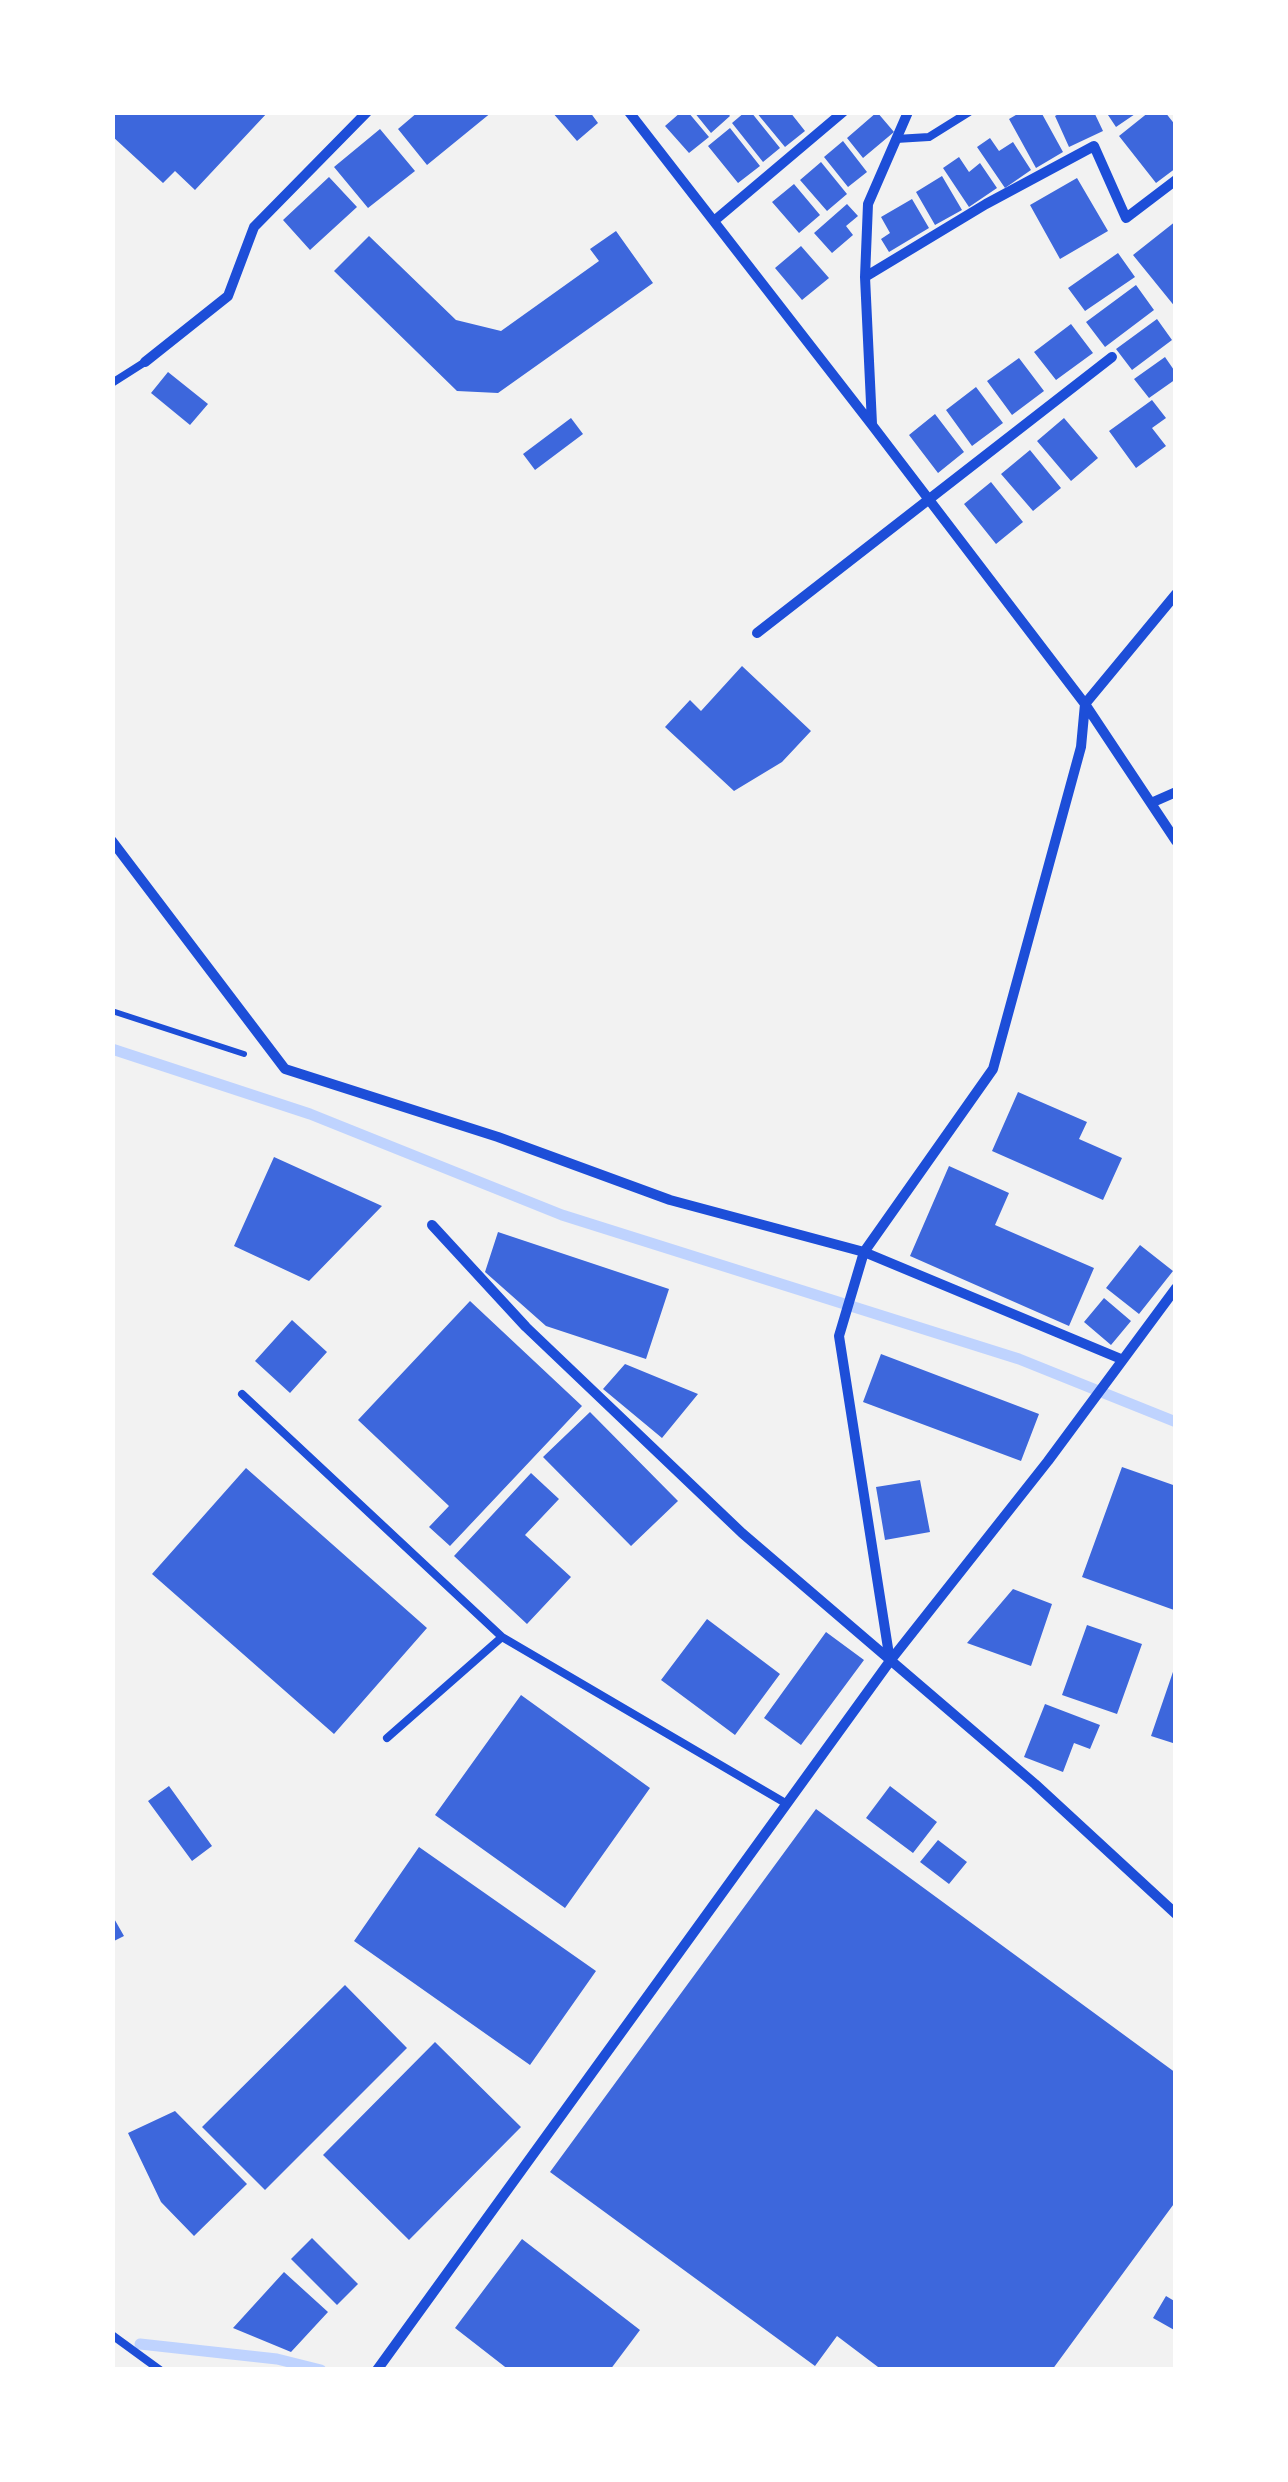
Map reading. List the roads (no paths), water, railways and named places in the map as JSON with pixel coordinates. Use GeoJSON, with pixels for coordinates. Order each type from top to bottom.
{"type":"FeatureCollection","features":[{"type":"Feature","properties":{"kind":"street"},"geometry":{"type":"LineString","coordinates":[[145,362],[228,296],[254,227],[367,112]]}},
{"type":"Feature","properties":{"kind":"street"},"geometry":{"type":"LineString","coordinates":[[645,112],[632,117],[1085,704],[1176,841]]}},
{"type":"Feature","properties":{"kind":"street"},"geometry":{"type":"LineString","coordinates":[[714,222],[843,112]]}},
{"type":"Feature","properties":{"kind":"street"},"geometry":{"type":"LineString","coordinates":[[872,426],[864,277],[868,204],[908,112]]}},
{"type":"Feature","properties":{"kind":"street"},"geometry":{"type":"LineString","coordinates":[[864,277],[986,204],[1094,146],[1126,218],[1176,180]]}},
{"type":"Feature","properties":{"kind":"street"},"geometry":{"type":"LineString","coordinates":[[757,632],[1112,356]]}},
{"type":"Feature","properties":{"kind":"street"},"geometry":{"type":"LineString","coordinates":[[890,1660],[840,1336],[842,1327],[864,1252],[993,1069],[1081,747],[1085,704],[1176,594]]}},
{"type":"Feature","properties":{"kind":"street"},"geometry":{"type":"LineString","coordinates":[[1152,803],[1176,792]]}},
{"type":"Feature","properties":{"kind":"street"},"geometry":{"type":"LineString","coordinates":[[112,840],[285,1069],[498,1138],[670,1200],[864,1252],[1122,1359]]}},
{"type":"Feature","properties":{"kind":"street"},"geometry":{"type":"LineString","coordinates":[[432,1225],[526,1327],[742,1532],[1035,1784],[1176,1914]]}},
{"type":"Feature","properties":{"kind":"street"},"geometry":{"type":"LineString","coordinates":[[376,2370],[890,1660],[1048,1461],[1176,1288]]}},
{"type":"Feature","properties":{"kind":"lane"},"geometry":{"type":"LineString","coordinates":[[896,139],[929,137],[969,112]]}},
{"type":"Feature","properties":{"kind":"lane"},"geometry":{"type":"LineString","coordinates":[[112,383],[145,362]]}},
{"type":"Feature","properties":{"kind":"lane"},"geometry":{"type":"LineString","coordinates":[[242,1394],[502,1637],[786,1804]]}},
{"type":"Feature","properties":{"kind":"lane"},"geometry":{"type":"LineString","coordinates":[[387,1738],[502,1637]]}},
{"type":"Feature","properties":{"kind":"lane"},"geometry":{"type":"LineString","coordinates":[[112,2335],[160,2370]]}},
{"type":"Feature","properties":{"kind":"waterway"},"geometry":{"type":"LineString","coordinates":[[112,1049],[310,1114],[562,1215],[1019,1359],[1176,1422]]}},
{"type":"Feature","properties":{"kind":"waterway"},"geometry":{"type":"LineString","coordinates":[[140,2344],[277,2359],[321,2370]]}}]}
